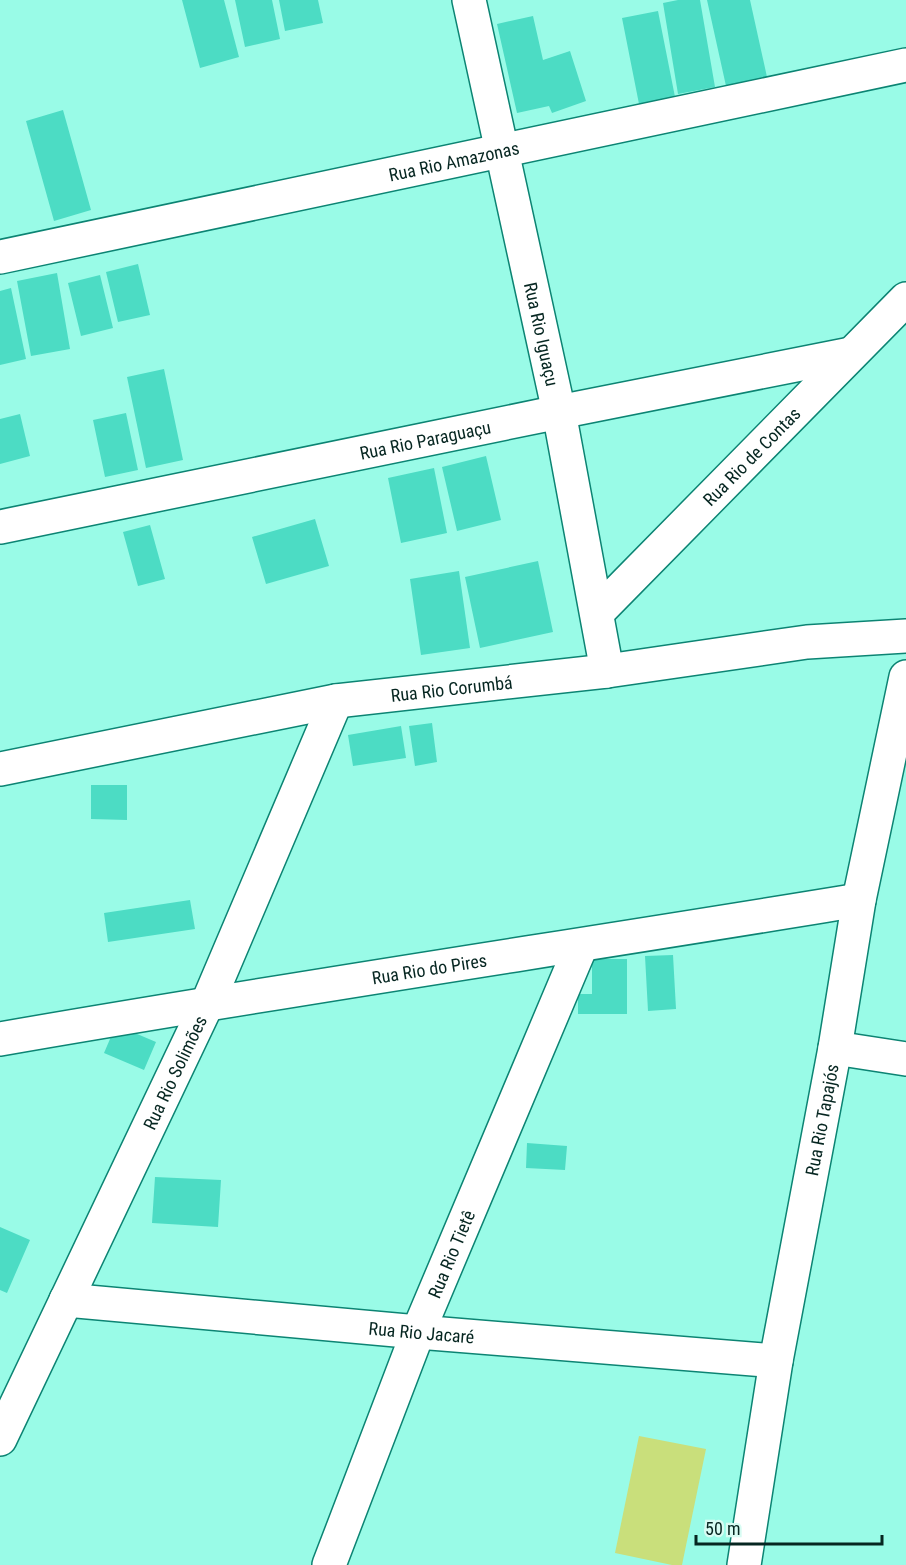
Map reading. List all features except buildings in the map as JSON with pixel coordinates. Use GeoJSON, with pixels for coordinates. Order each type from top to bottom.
{"type":"FeatureCollection","features":[{"type":"Feature","properties":{"kind":"street","name":"Rua Rio Iguaçu"},"geometry":{"type":"LineString","coordinates":[[469,0],[559,412],[607,670]]}},
{"type":"Feature","properties":{"kind":"street","name":"Rua Rio Amazonas"},"geometry":{"type":"LineString","coordinates":[[0,257],[906,65]]}},
{"type":"Feature","properties":{"kind":"street","name":"Rua Rio de Contas"},"geometry":{"type":"LineString","coordinates":[[597,614],[906,299]]}},
{"type":"Feature","properties":{"kind":"street","name":"Rua Rio Paraguaçu"},"geometry":{"type":"LineString","coordinates":[[0,527],[851,354]]}},
{"type":"Feature","properties":{"kind":"street","name":"Rua Rio Corumbá"},"geometry":{"type":"LineString","coordinates":[[0,769],[336,700],[607,670],[807,642],[906,636]]}},
{"type":"Feature","properties":{"kind":"street","name":"Rua Rio Tapajós"},"geometry":{"type":"LineString","coordinates":[[744,1565],[776,1361],[835,1048],[859,900],[906,677]]}},
{"type":"Feature","properties":{"kind":"street","name":"Rua Rio Solimões"},"geometry":{"type":"LineString","coordinates":[[0,1438],[208,1002],[336,700]]}},
{"type":"Feature","properties":{"kind":"street","name":"Rua Rio do Pires"},"geometry":{"type":"LineString","coordinates":[[0,1038],[208,1002],[581,946],[859,900]]}},
{"type":"Feature","properties":{"kind":"street","name":"Rua Rio Tietê"},"geometry":{"type":"LineString","coordinates":[[329,1565],[418,1332],[581,946]]}},
{"type":"Feature","properties":{"kind":"street"},"geometry":{"type":"LineString","coordinates":[[835,1048],[906,1059]]}},
{"type":"Feature","properties":{"kind":"street","name":"Rua Rio Jacaré"},"geometry":{"type":"LineString","coordinates":[[66,1300],[776,1361]]}},
{"type":"Feature","properties":{"kind":"green space"},"geometry":{"type":"Polygon","coordinates":[[[639,1436],[706,1449],[682,1565],[615,1553],[639,1436]]]}}]}
